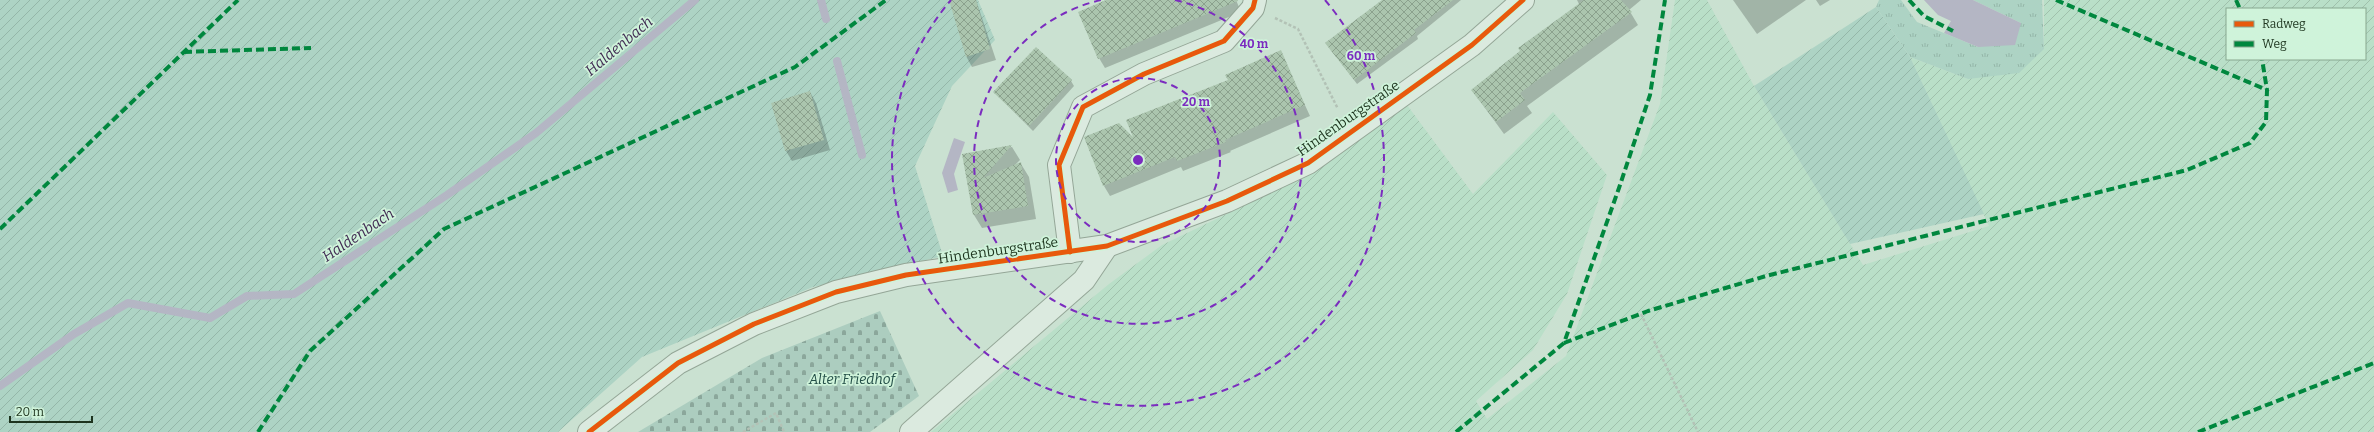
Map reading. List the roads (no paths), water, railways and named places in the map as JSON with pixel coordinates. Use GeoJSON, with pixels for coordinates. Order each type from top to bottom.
{"type":"FeatureCollection","features":[{"type":"Feature","properties":{"kind":"street"},"geometry":{"type":"LineString","coordinates":[[1070,252],[1059,165],[1083,107],[1144,74],[1224,41],[1253,8],[1255,0]]}},
{"type":"Feature","properties":{"kind":"street","name":"Hindenburgstraße"},"geometry":{"type":"LineString","coordinates":[[589,432],[678,363],[754,324],[836,292],[906,276],[1107,246],[1227,201],[1308,163],[1472,45],[1523,0]]}},
{"type":"Feature","properties":{"kind":"street"},"geometry":{"type":"LineString","coordinates":[[911,432],[1084,280],[1107,246]]}},
{"type":"Feature","properties":{"kind":"waterway","name":"Haldenbach"},"geometry":{"type":"LineString","coordinates":[[0,386],[74,334],[128,303],[210,318],[247,296],[294,294],[447,195],[536,133],[695,0]]}},
{"type":"Feature","properties":{"kind":"waterway"},"geometry":{"type":"LineString","coordinates":[[821,0],[826,19]]}},
{"type":"Feature","properties":{"kind":"waterway"},"geometry":{"type":"LineString","coordinates":[[837,61],[862,155]]}},
{"type":"Feature","properties":{"kind":"park label","name":"Alter Friedhof"},"geometry":{"type":"Point","coordinates":[852,379]}}]}
